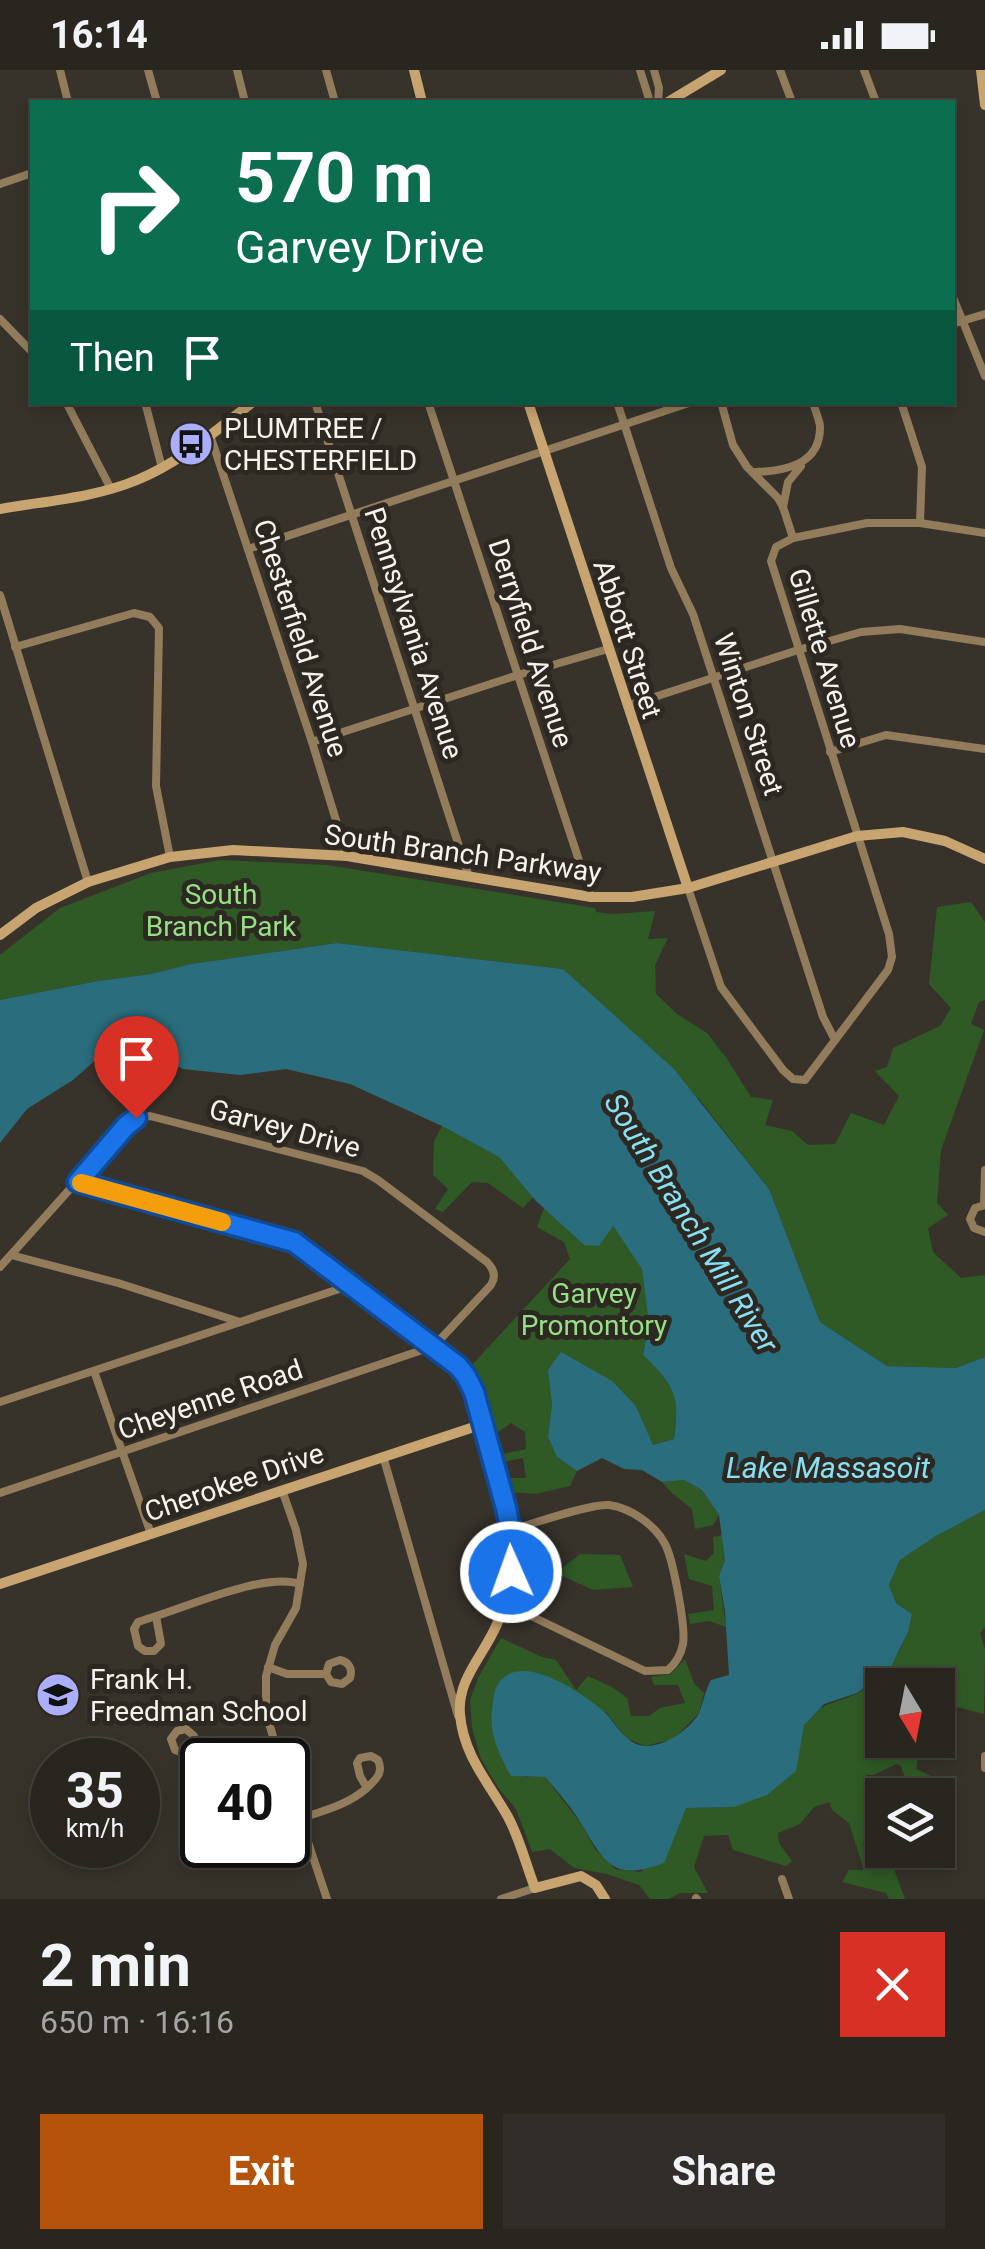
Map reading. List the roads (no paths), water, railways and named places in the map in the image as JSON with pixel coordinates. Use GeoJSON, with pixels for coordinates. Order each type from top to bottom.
{"type":"FeatureCollection","features":[{"type":"Feature","properties":{"kind":"street"},"geometry":{"type":"LineString","coordinates":[[60,70],[68,100]]}},
{"type":"Feature","properties":{"kind":"street"},"geometry":{"type":"LineString","coordinates":[[148,70],[156,100]]}},
{"type":"Feature","properties":{"kind":"street"},"geometry":{"type":"LineString","coordinates":[[237,70],[244,100]]}},
{"type":"Feature","properties":{"kind":"street"},"geometry":{"type":"LineString","coordinates":[[326,70],[334,100]]}},
{"type":"Feature","properties":{"kind":"street"},"geometry":{"type":"LineString","coordinates":[[414,70],[422,100]]}},
{"type":"Feature","properties":{"kind":"street"},"geometry":{"type":"LineString","coordinates":[[640,70],[653,100]]}},
{"type":"Feature","properties":{"kind":"street"},"geometry":{"type":"LineString","coordinates":[[654,70],[659,88],[655,100]]}},
{"type":"Feature","properties":{"kind":"street"},"geometry":{"type":"LineString","coordinates":[[671,100],[721,70]]}},
{"type":"Feature","properties":{"kind":"street"},"geometry":{"type":"LineString","coordinates":[[780,70],[791,100]]}},
{"type":"Feature","properties":{"kind":"street"},"geometry":{"type":"LineString","coordinates":[[864,70],[875,100]]}},
{"type":"Feature","properties":{"kind":"street"},"geometry":{"type":"LineString","coordinates":[[981,70],[985,106]]}},
{"type":"Feature","properties":{"kind":"street"},"geometry":{"type":"LineString","coordinates":[[0,183],[30,174]]}},
{"type":"Feature","properties":{"kind":"street"},"geometry":{"type":"LineString","coordinates":[[955,302],[985,376]]}},
{"type":"Feature","properties":{"kind":"street"},"geometry":{"type":"LineString","coordinates":[[955,323],[985,314]]}},
{"type":"Feature","properties":{"kind":"street"},"geometry":{"type":"LineString","coordinates":[[0,319],[30,350]]}},
{"type":"Feature","properties":{"kind":"street"},"geometry":{"type":"LineString","coordinates":[[68,405],[110,489]]}},
{"type":"Feature","properties":{"kind":"street"},"geometry":{"type":"LineString","coordinates":[[145,405],[162,468]]}},
{"type":"Feature","properties":{"kind":"street"},"geometry":{"type":"LineString","coordinates":[[233,405],[235,416]]}},
{"type":"Feature","properties":{"kind":"street"},"geometry":{"type":"LineString","coordinates":[[0,509],[134,482],[162,468],[250,405]]}},
{"type":"Feature","properties":{"kind":"street","name":"Pennsylvania Avenue"},"geometry":{"type":"LineString","coordinates":[[316,405],[470,877]]}},
{"type":"Feature","properties":{"kind":"street","name":"Derryfield Avenue"},"geometry":{"type":"LineString","coordinates":[[429,405],[591,897]]}},
{"type":"Feature","properties":{"kind":"street","name":"Abbott Street"},"geometry":{"type":"LineString","coordinates":[[529,405],[688,888]]}},
{"type":"Feature","properties":{"kind":"street","name":"Winton Street"},"geometry":{"type":"LineString","coordinates":[[618,405],[671,568],[689,603],[822,1017],[836,1040]]}},
{"type":"Feature","properties":{"kind":"street"},"geometry":{"type":"LineString","coordinates":[[248,549],[682,405]]}},
{"type":"Feature","properties":{"kind":"street","name":"Gillette Avenue"},"geometry":{"type":"LineString","coordinates":[[688,888],[721,988],[784,1070],[793,1079],[805,1080],[888,970],[892,957],[890,934],[771,561],[776,547],[793,538],[783,507],[733,445],[722,405]]}},
{"type":"Feature","properties":{"kind":"street"},"geometry":{"type":"LineString","coordinates":[[783,507],[788,482],[817,442],[820,425],[814,405]]}},
{"type":"Feature","properties":{"kind":"street"},"geometry":{"type":"LineString","coordinates":[[902,405],[922,467],[920,524]]}},
{"type":"Feature","properties":{"kind":"street","name":"Chesterfield Avenue"},"geometry":{"type":"LineString","coordinates":[[210,435],[347,856]]}},
{"type":"Feature","properties":{"kind":"street"},"geometry":{"type":"LineString","coordinates":[[755,472],[787,470],[806,462]]}},
{"type":"Feature","properties":{"kind":"street"},"geometry":{"type":"LineString","coordinates":[[793,538],[867,522],[985,533]]}},
{"type":"Feature","properties":{"kind":"street"},"geometry":{"type":"LineString","coordinates":[[0,595],[88,882]]}},
{"type":"Feature","properties":{"kind":"street"},"geometry":{"type":"LineString","coordinates":[[15,646],[134,613],[150,618],[159,628],[156,786],[170,857]]}},
{"type":"Feature","properties":{"kind":"street"},"geometry":{"type":"LineString","coordinates":[[627,706],[861,632],[900,629],[985,642]]}},
{"type":"Feature","properties":{"kind":"street"},"geometry":{"type":"LineString","coordinates":[[312,742],[608,649]]}},
{"type":"Feature","properties":{"kind":"street"},"geometry":{"type":"LineString","coordinates":[[830,752],[886,736],[985,749]]}},
{"type":"Feature","properties":{"kind":"street","name":"South Branch Parkway"},"geometry":{"type":"LineString","coordinates":[[0,934],[36,908],[88,882],[170,857],[233,850],[347,856],[591,897],[632,897],[688,888],[858,836],[903,832],[945,841],[985,859]]}},
{"type":"Feature","properties":{"kind":"street","name":"Garvey Drive"},"geometry":{"type":"LineString","coordinates":[[0,1267],[131,1121],[147,1116],[162,1118],[359,1170],[385,1185],[492,1268],[491,1285],[434,1346]]}},
{"type":"Feature","properties":{"kind":"street"},"geometry":{"type":"LineString","coordinates":[[985,1170],[985,1205],[973,1210],[970,1219],[974,1228],[985,1232]]}},
{"type":"Feature","properties":{"kind":"street"},"geometry":{"type":"LineString","coordinates":[[78,1182],[290,1241],[434,1346],[466,1376],[511,1530],[512,1564],[504,1603],[487,1645],[462,1688],[461,1725]]}},
{"type":"Feature","properties":{"kind":"street"},"geometry":{"type":"LineString","coordinates":[[11,1255],[118,1283],[240,1322]]}},
{"type":"Feature","properties":{"kind":"street"},"geometry":{"type":"LineString","coordinates":[[0,1402],[351,1284]]}},
{"type":"Feature","properties":{"kind":"street","name":"Cheyenne Road"},"geometry":{"type":"LineString","coordinates":[[0,1493],[434,1346]]}},
{"type":"Feature","properties":{"kind":"street"},"geometry":{"type":"LineString","coordinates":[[94,1371],[151,1534]]}},
{"type":"Feature","properties":{"kind":"street","name":"Cherokee Drive"},"geometry":{"type":"LineString","coordinates":[[0,1584],[483,1424]]}},
{"type":"Feature","properties":{"kind":"street"},"geometry":{"type":"LineString","coordinates":[[383,1456],[461,1725],[477,1769],[512,1826],[535,1888]]}},
{"type":"Feature","properties":{"kind":"street"},"geometry":{"type":"LineString","coordinates":[[274,1738],[264,1690],[278,1638],[294,1614],[303,1564],[282,1490]]}},
{"type":"Feature","properties":{"kind":"street"},"geometry":{"type":"LineString","coordinates":[[504,1603],[645,1671],[668,1670],[682,1646],[683,1624],[667,1547],[639,1517],[604,1504],[511,1530]]}},
{"type":"Feature","properties":{"kind":"street"},"geometry":{"type":"LineString","coordinates":[[156,1616],[161,1644],[147,1652],[138,1646],[134,1628],[138,1622],[156,1616],[252,1585],[279,1580],[300,1584]]}},
{"type":"Feature","properties":{"kind":"street"},"geometry":{"type":"LineString","coordinates":[[268,1668],[287,1674],[326,1674]]}},
{"type":"Feature","properties":{"kind":"street"},"geometry":{"type":"LineString","coordinates":[[985,1756],[985,1768]]}},
{"type":"Feature","properties":{"kind":"street"},"geometry":{"type":"LineString","coordinates":[[310,1815],[347,1803],[367,1788]]}},
{"type":"Feature","properties":{"kind":"street"},"geometry":{"type":"LineString","coordinates":[[310,1850],[327,1899]]}},
{"type":"Feature","properties":{"kind":"street"},"geometry":{"type":"LineString","coordinates":[[501,1899],[578,1876],[592,1881],[605,1899]]}},
{"type":"Feature","properties":{"kind":"street"},"geometry":{"type":"LineString","coordinates":[[782,1879],[789,1899]]}},
{"type":"Feature","properties":{"kind":"water","name":"Lake Massasoit"},"geometry":{"type":"Polygon","coordinates":[[[337,943],[563,969],[674,1069],[769,1189],[820,1322],[887,1366],[956,1368],[985,1357],[985,1510],[900,1560],[889,1585],[896,1603],[912,1614],[890,1668],[865,1668],[865,1688],[824,1704],[804,1725],[796,1771],[767,1795],[734,1807],[686,1808],[664,1863],[624,1870],[607,1861],[545,1777],[511,1776],[492,1728],[496,1688],[505,1676],[517,1671],[532,1672],[547,1676],[591,1701],[632,1742],[654,1745],[688,1726],[698,1715],[711,1680],[729,1675],[719,1576],[725,1560],[719,1515],[702,1490],[684,1480],[662,1482],[642,1470],[624,1469],[602,1458],[577,1471],[557,1457],[548,1437],[552,1404],[548,1370],[561,1352],[612,1381],[636,1406],[653,1445],[674,1439],[673,1392],[643,1355],[649,1324],[642,1269],[613,1226],[599,1246],[584,1245],[536,1201],[499,1157],[350,1084],[286,1069],[240,1075],[183,1069],[141,1045],[116,1042],[73,1080],[27,1109],[0,1143],[0,1000],[191,964],[337,943]]]}},
{"type":"Feature","properties":{"kind":"place","name":"PLUMTREE / CHESTERFIELD"},"geometry":{"type":"Point","coordinates":[191,444]}},
{"type":"Feature","properties":{"kind":"place","name":"Frank H. Freedman School"},"geometry":{"type":"Point","coordinates":[58,1695]}},
{"type":"Feature","properties":{"kind":"park label","name":"South Branch Park"},"geometry":{"type":"Point","coordinates":[221,910]}},
{"type":"Feature","properties":{"kind":"park label","name":"Garvey Promontory"},"geometry":{"type":"Point","coordinates":[594,1309]}},
{"type":"Feature","properties":{"kind":"water label","name":"South Branch Mill River"},"geometry":{"type":"Point","coordinates":[691,1223]}}]}
